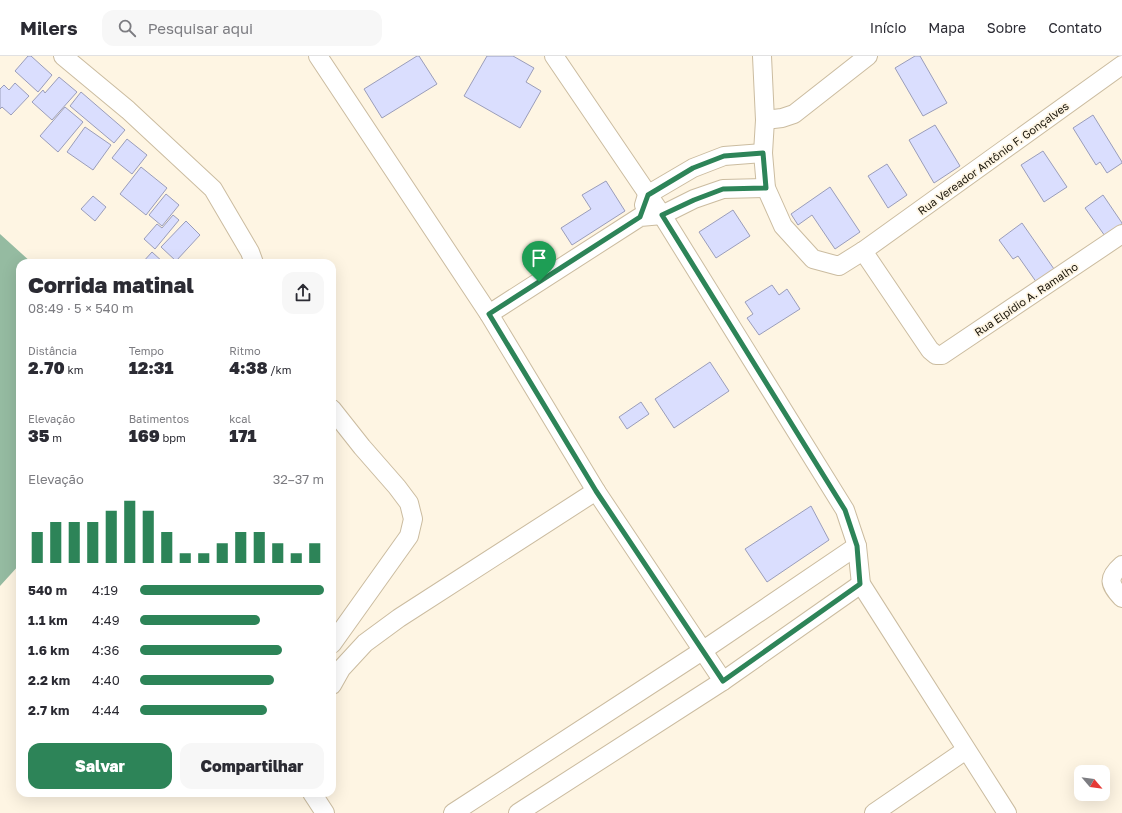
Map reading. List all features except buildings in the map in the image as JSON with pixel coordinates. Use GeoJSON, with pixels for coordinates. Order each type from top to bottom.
{"type":"FeatureCollection","features":[{"type":"Feature","properties":{"kind":"street"},"geometry":{"type":"LineString","coordinates":[[63,56],[128,110],[213,189],[250,252],[253,259]]}},
{"type":"Feature","properties":{"kind":"street"},"geometry":{"type":"LineString","coordinates":[[318,56],[489,314],[596,491],[723,681]]}},
{"type":"Feature","properties":{"kind":"street"},"geometry":{"type":"LineString","coordinates":[[554,56],[662,215],[845,510],[857,546],[860,584],[1007,813]]}},
{"type":"Feature","properties":{"kind":"street","name":"Rua Vereador Antônio F. Gonçalves"},"geometry":{"type":"LineString","coordinates":[[762,56],[765,120],[763,153],[766,188],[783,226],[813,259],[839,266],[863,251],[1122,64]]}},
{"type":"Feature","properties":{"kind":"street"},"geometry":{"type":"LineString","coordinates":[[765,120],[782,118],[794,114],[868,56]]}},
{"type":"Feature","properties":{"kind":"street"},"geometry":{"type":"LineString","coordinates":[[640,217],[648,195],[693,168],[724,156],[763,153]]}},
{"type":"Feature","properties":{"kind":"street"},"geometry":{"type":"LineString","coordinates":[[489,314],[640,217],[662,215],[694,200],[723,189],[766,188]]}},
{"type":"Feature","properties":{"kind":"street","name":"Rua Elpídio A. Ramalho"},"geometry":{"type":"LineString","coordinates":[[863,251],[930,350],[936,354],[942,355],[1122,234]]}},
{"type":"Feature","properties":{"kind":"street"},"geometry":{"type":"LineString","coordinates":[[336,414],[409,503],[413,519],[409,536],[336,638]]}},
{"type":"Feature","properties":{"kind":"street"},"geometry":{"type":"LineString","coordinates":[[336,678],[341,669],[365,643],[399,618],[596,491]]}},
{"type":"Feature","properties":{"kind":"street"},"geometry":{"type":"LineString","coordinates":[[453,813],[702,651],[857,546]]}},
{"type":"Feature","properties":{"kind":"street"},"geometry":{"type":"LineString","coordinates":[[1118,593],[1111,581],[1113,573],[1122,564]]}},
{"type":"Feature","properties":{"kind":"street"},"geometry":{"type":"LineString","coordinates":[[518,813],[723,681],[860,584]]}},
{"type":"Feature","properties":{"kind":"street"},"geometry":{"type":"LineString","coordinates":[[874,813],[966,750]]}},
{"type":"Feature","properties":{"kind":"street"},"geometry":{"type":"LineString","coordinates":[[315,797],[325,813]]}},
{"type":"Feature","properties":{"kind":"green space"},"geometry":{"type":"Polygon","coordinates":[[[0,234],[28,259],[16,259],[16,568],[0,586],[0,234]]]}},
{"type":"Feature","properties":{"kind":"route"},"geometry":{"type":"LineString","coordinates":[[763,153],[766,188],[723,189],[694,200],[662,215],[845,510],[857,546],[860,584],[723,681],[596,491],[489,314],[539,282],[640,217],[648,195],[693,168],[724,156],[763,153]]}}]}
